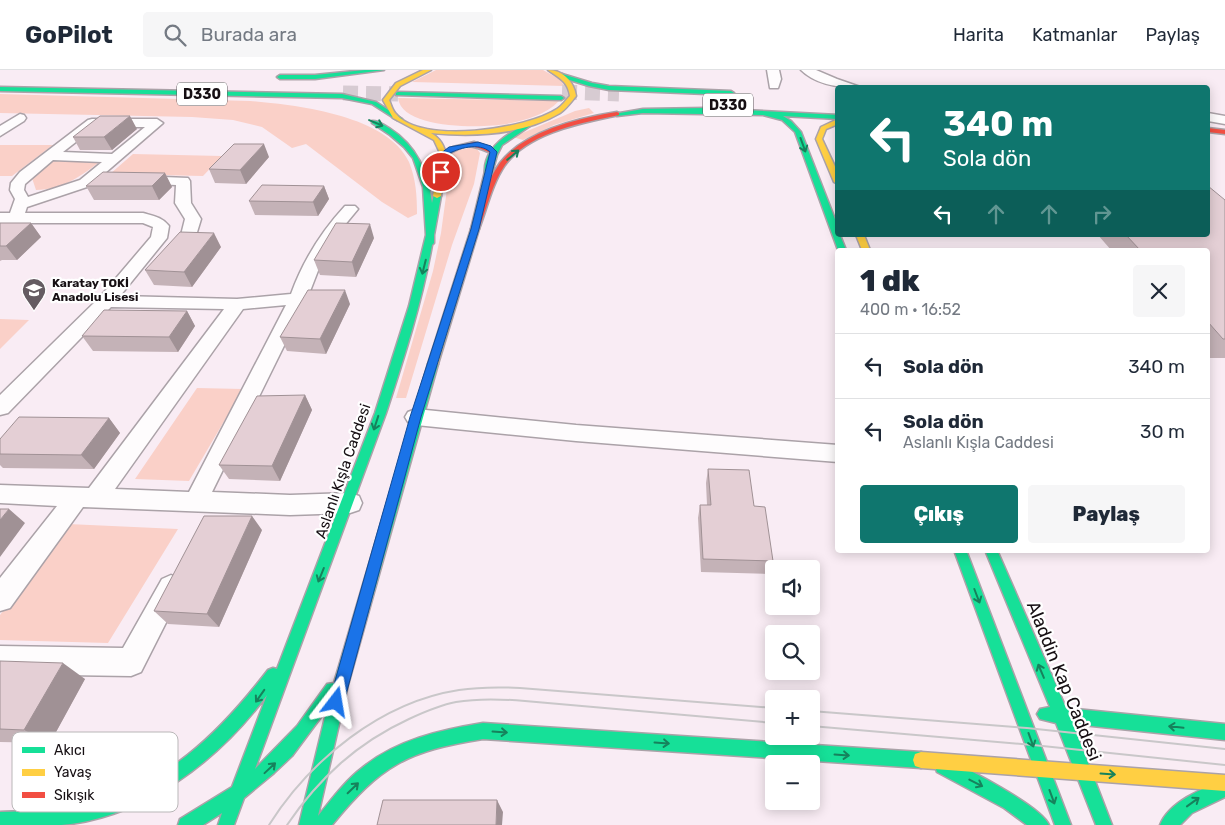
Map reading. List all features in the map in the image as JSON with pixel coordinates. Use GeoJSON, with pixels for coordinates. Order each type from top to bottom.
{"type":"FeatureCollection","features":[{"type":"Feature","properties":{"kind":"main road"},"geometry":{"type":"LineString","coordinates":[[347,89],[369,86],[362,94],[347,89],[270,78],[381,70]]}},
{"type":"Feature","properties":{"kind":"main road"},"geometry":{"type":"LineString","coordinates":[[551,70],[618,97]]}},
{"type":"Feature","properties":{"kind":"main road"},"geometry":{"type":"LineString","coordinates":[[580,70],[643,85],[742,95],[618,97],[600,101],[600,92],[618,97],[726,110],[835,117]]}},
{"type":"Feature","properties":{"kind":"main road"},"geometry":{"type":"LineString","coordinates":[[347,89],[425,71]]}},
{"type":"Feature","properties":{"kind":"main road"},"geometry":{"type":"LineString","coordinates":[[425,71],[397,84],[388,96],[388,108],[398,119],[437,139],[444,154],[452,148],[467,145],[489,147],[493,152]]}},
{"type":"Feature","properties":{"kind":"main road"},"geometry":{"type":"LineString","coordinates":[[551,117],[566,107],[573,96],[572,85],[562,76]]}},
{"type":"Feature","properties":{"kind":"main road","name":"D330"},"geometry":{"type":"LineString","coordinates":[[0,78],[347,89],[374,103],[398,119]]}},
{"type":"Feature","properties":{"kind":"main road","name":"D330"},"geometry":{"type":"LineString","coordinates":[[0,84],[347,89]]}},
{"type":"Feature","properties":{"kind":"main road","name":"D330"},"geometry":{"type":"LineString","coordinates":[[0,89],[226,94],[347,89]]}},
{"type":"Feature","properties":{"kind":"main road"},"geometry":{"type":"LineString","coordinates":[[400,91],[561,95]]}},
{"type":"Feature","properties":{"kind":"main road"},"geometry":{"type":"LineString","coordinates":[[226,94],[295,101],[331,108]]}},
{"type":"Feature","properties":{"kind":"main road"},"geometry":{"type":"LineString","coordinates":[[307,825],[320,763],[353,642],[416,417],[475,229],[493,152],[508,136],[527,126],[618,97]]}},
{"type":"Feature","properties":{"kind":"main road","name":"D330"},"geometry":{"type":"LineString","coordinates":[[618,97],[835,111]]}},
{"type":"Feature","properties":{"kind":"main road"},"geometry":{"type":"LineString","coordinates":[[475,229],[507,159],[540,136],[569,125],[610,115],[643,111],[726,110]]}},
{"type":"Feature","properties":{"kind":"main road"},"geometry":{"type":"LineString","coordinates":[[754,112],[775,114],[792,121],[796,127],[835,231]]}},
{"type":"Feature","properties":{"kind":"main road"},"geometry":{"type":"LineString","coordinates":[[361,117],[385,127],[415,154],[428,187],[430,243]]}},
{"type":"Feature","properties":{"kind":"main road"},"geometry":{"type":"LineString","coordinates":[[796,127],[800,122],[805,122],[818,124],[823,128]]}},
{"type":"Feature","properties":{"kind":"main road"},"geometry":{"type":"LineString","coordinates":[[835,122],[823,128],[819,140],[835,175]]}},
{"type":"Feature","properties":{"kind":"main road"},"geometry":{"type":"LineString","coordinates":[[418,128],[471,134],[527,126]]}},
{"type":"Feature","properties":{"kind":"main road"},"geometry":{"type":"LineString","coordinates":[[1210,130],[1225,134]]}},
{"type":"Feature","properties":{"kind":"main road"},"geometry":{"type":"LineString","coordinates":[[1210,134],[1225,134]]}},
{"type":"Feature","properties":{"kind":"main road","name":"Aslanlı Kışla Caddesi"},"geometry":{"type":"LineString","coordinates":[[226,825],[302,623],[350,503],[412,315],[430,243],[444,154]]}},
{"type":"Feature","properties":{"kind":"main road"},"geometry":{"type":"LineString","coordinates":[[961,553],[1063,825]]}},
{"type":"Feature","properties":{"kind":"main road","name":"Aladdin Kap Caddesi"},"geometry":{"type":"LineString","coordinates":[[992,553],[1104,825]]}},
{"type":"Feature","properties":{"kind":"main road"},"geometry":{"type":"LineString","coordinates":[[178,774],[214,746],[252,706],[266,686],[302,623]]}},
{"type":"Feature","properties":{"kind":"main road"},"geometry":{"type":"LineString","coordinates":[[186,825],[205,816],[237,795],[270,769],[298,739],[320,709],[334,684],[353,642]]}},
{"type":"Feature","properties":{"kind":"main road"},"geometry":{"type":"LineString","coordinates":[[1021,712],[1225,732]]}},
{"type":"Feature","properties":{"kind":"main road"},"geometry":{"type":"LineString","coordinates":[[321,825],[347,794],[377,766],[411,749],[446,737],[484,731],[1042,768],[1225,783]]}},
{"type":"Feature","properties":{"kind":"main road"},"geometry":{"type":"LineString","coordinates":[[933,761],[1010,802],[1041,825]]}},
{"type":"Feature","properties":{"kind":"main road"},"geometry":{"type":"LineString","coordinates":[[1168,825],[1174,816],[1199,797],[1225,788]]}},
{"type":"Feature","properties":{"kind":"main road"},"geometry":{"type":"LineString","coordinates":[[0,820],[56,820],[94,812]]}},
{"type":"Feature","properties":{"kind":"street"},"geometry":{"type":"LineString","coordinates":[[772,92],[775,79],[773,70]]}},
{"type":"Feature","properties":{"kind":"street"},"geometry":{"type":"LineString","coordinates":[[807,70],[833,82],[846,85]]}},
{"type":"Feature","properties":{"kind":"street"},"geometry":{"type":"LineString","coordinates":[[1210,117],[1225,120]]}},
{"type":"Feature","properties":{"kind":"street"},"geometry":{"type":"LineString","coordinates":[[0,132],[20,118]]}},
{"type":"Feature","properties":{"kind":"street"},"geometry":{"type":"LineString","coordinates":[[92,123],[157,123],[90,179],[12,213],[22,199],[17,190],[18,183],[25,175],[92,123]]}},
{"type":"Feature","properties":{"kind":"street"},"geometry":{"type":"LineString","coordinates":[[49,156],[116,158]]}},
{"type":"Feature","properties":{"kind":"street"},"geometry":{"type":"LineString","coordinates":[[90,179],[110,179]]}},
{"type":"Feature","properties":{"kind":"street"},"geometry":{"type":"LineString","coordinates":[[129,179],[183,181],[183,203],[194,218],[188,240]]}},
{"type":"Feature","properties":{"kind":"street"},"geometry":{"type":"LineString","coordinates":[[0,182],[18,183]]}},
{"type":"Feature","properties":{"kind":"street"},"geometry":{"type":"LineString","coordinates":[[204,510],[298,299],[305,278],[334,226],[350,208]]}},
{"type":"Feature","properties":{"kind":"street"},"geometry":{"type":"LineString","coordinates":[[1,405],[106,301],[160,238],[161,226],[155,221],[143,218],[12,213]]}},
{"type":"Feature","properties":{"kind":"street"},"geometry":{"type":"LineString","coordinates":[[106,301],[237,304],[298,299]]}},
{"type":"Feature","properties":{"kind":"street"},"geometry":{"type":"LineString","coordinates":[[0,599],[86,497],[237,304]]}},
{"type":"Feature","properties":{"kind":"street"},"geometry":{"type":"LineString","coordinates":[[416,417],[576,433],[835,454]]}},
{"type":"Feature","properties":{"kind":"street"},"geometry":{"type":"LineString","coordinates":[[0,494],[86,497],[204,510],[350,503]]}},
{"type":"Feature","properties":{"kind":"street"},"geometry":{"type":"LineString","coordinates":[[0,660],[131,662],[184,561]]}},
{"type":"Feature","properties":{"kind":"shaded area"},"geometry":{"type":"Polygon","coordinates":[[[436,70],[543,70],[561,80],[564,86],[412,82],[436,70]]]}},
{"type":"Feature","properties":{"kind":"shaded area"},"geometry":{"type":"Polygon","coordinates":[[[0,94],[250,101],[291,106],[338,115],[361,123],[381,133],[398,146],[409,162],[413,175],[417,214],[408,218],[382,202],[306,144],[292,148],[262,127],[233,120],[192,117],[0,113],[0,94]]]}},
{"type":"Feature","properties":{"kind":"shaded area"},"geometry":{"type":"Polygon","coordinates":[[[398,98],[559,101],[548,110],[521,121],[496,125],[463,126],[428,121],[413,116],[403,108],[398,98]]]}},
{"type":"Feature","properties":{"kind":"shaded area"},"geometry":{"type":"Polygon","coordinates":[[[589,108],[594,113],[554,125],[523,140],[513,137],[575,111],[589,108]]]}},
{"type":"Feature","properties":{"kind":"shaded area"},"geometry":{"type":"Polygon","coordinates":[[[0,145],[53,145],[12,176],[0,176],[0,145]]]}},
{"type":"Feature","properties":{"kind":"shaded area"},"geometry":{"type":"Polygon","coordinates":[[[472,147],[480,153],[474,184],[452,245],[406,398],[396,398],[433,271],[441,233],[452,152],[472,147]]]}},
{"type":"Feature","properties":{"kind":"shaded area"},"geometry":{"type":"Polygon","coordinates":[[[133,154],[222,156],[203,176],[110,174],[133,154]]]}},
{"type":"Feature","properties":{"kind":"shaded area"},"geometry":{"type":"Polygon","coordinates":[[[55,159],[102,160],[72,181],[55,187],[36,190],[32,178],[55,159]]]}},
{"type":"Feature","properties":{"kind":"shaded area"},"geometry":{"type":"Polygon","coordinates":[[[0,319],[29,320],[0,349],[0,319]]]}},
{"type":"Feature","properties":{"kind":"shaded area"},"geometry":{"type":"Polygon","coordinates":[[[197,388],[243,389],[189,481],[135,479],[197,388]]]}},
{"type":"Feature","properties":{"kind":"shaded area"},"geometry":{"type":"Polygon","coordinates":[[[68,524],[178,529],[108,643],[0,640],[0,615],[68,524]]]}},
{"type":"Feature","properties":{"kind":"building"},"geometry":{"type":"Polygon","coordinates":[[[100,116],[130,116],[104,137],[73,137],[100,116]]]}},
{"type":"Feature","properties":{"kind":"building"},"geometry":{"type":"Polygon","coordinates":[[[234,144],[264,144],[240,170],[209,169],[234,144]]]}},
{"type":"Feature","properties":{"kind":"building"},"geometry":{"type":"Polygon","coordinates":[[[103,172],[165,173],[152,186],[86,186],[103,172]]]}},
{"type":"Feature","properties":{"kind":"building"},"geometry":{"type":"Polygon","coordinates":[[[262,185],[324,186],[313,202],[249,201],[262,185]]]}},
{"type":"Feature","properties":{"kind":"building"},"geometry":{"type":"Polygon","coordinates":[[[1210,188],[1225,200],[1225,339],[1210,324],[1210,248],[1138,248],[1128,237],[1210,237],[1210,188]]]}},
{"type":"Feature","properties":{"kind":"building"},"geometry":{"type":"Polygon","coordinates":[[[0,223],[31,223],[6,246],[0,246],[0,223]]]}},
{"type":"Feature","properties":{"kind":"building"},"geometry":{"type":"Polygon","coordinates":[[[336,223],[370,224],[352,262],[314,260],[336,223]]]}},
{"type":"Feature","properties":{"kind":"building"},"geometry":{"type":"Polygon","coordinates":[[[180,232],[214,233],[184,272],[145,270],[180,232]]]}},
{"type":"Feature","properties":{"kind":"building"},"geometry":{"type":"Polygon","coordinates":[[[308,290],[345,290],[320,339],[280,337],[308,290]]]}},
{"type":"Feature","properties":{"kind":"building"},"geometry":{"type":"Polygon","coordinates":[[[104,310],[187,311],[169,337],[82,336],[104,310]]]}},
{"type":"Feature","properties":{"kind":"building"},"geometry":{"type":"Polygon","coordinates":[[[305,395],[272,466],[219,465],[257,396],[305,395]]]}},
{"type":"Feature","properties":{"kind":"building"},"geometry":{"type":"Polygon","coordinates":[[[19,417],[109,418],[81,455],[0,454],[0,439],[19,417]]]}},
{"type":"Feature","properties":{"kind":"building"},"geometry":{"type":"Polygon","coordinates":[[[708,469],[749,470],[754,506],[765,507],[773,560],[703,559],[700,505],[711,505],[708,469]]]}},
{"type":"Feature","properties":{"kind":"building"},"geometry":{"type":"Polygon","coordinates":[[[0,509],[9,509],[0,520],[0,509]]]}},
{"type":"Feature","properties":{"kind":"building"},"geometry":{"type":"Polygon","coordinates":[[[204,516],[252,516],[207,614],[154,611],[204,516]]]}},
{"type":"Feature","properties":{"kind":"building"},"geometry":{"type":"Polygon","coordinates":[[[0,661],[63,663],[24,730],[0,729],[0,661]]]}},
{"type":"Feature","properties":{"kind":"building"},"geometry":{"type":"Polygon","coordinates":[[[383,800],[497,800],[496,825],[377,825],[383,800]]]}},
{"type":"Feature","properties":{"kind":"tunnel"},"geometry":{"type":"LineString","coordinates":[[562,92],[619,94]]}},
{"type":"Feature","properties":{"kind":"tunnel"},"geometry":{"type":"LineString","coordinates":[[343,93],[398,94]]}},
{"type":"Feature","properties":{"kind":"tram line"},"geometry":{"type":"LineString","coordinates":[[269,825],[305,778],[350,738],[375,721],[402,707],[430,697],[459,690],[512,688],[765,707]]}},
{"type":"Feature","properties":{"kind":"tram line"},"geometry":{"type":"LineString","coordinates":[[287,825],[326,777],[340,763],[372,739],[426,711],[456,702],[482,699],[516,700],[765,722]]}},
{"type":"Feature","properties":{"kind":"tram line"},"geometry":{"type":"LineString","coordinates":[[820,712],[1027,728],[1225,749]]}},
{"type":"Feature","properties":{"kind":"tram line"},"geometry":{"type":"LineString","coordinates":[[820,727],[1033,745],[1225,765]]}},
{"type":"Feature","properties":{"kind":"traffic: fast"},"geometry":{"type":"LineString","coordinates":[[280,77],[315,77],[381,70]]}},
{"type":"Feature","properties":{"kind":"traffic: fast"},"geometry":{"type":"LineString","coordinates":[[562,76],[591,85],[609,88],[731,93]]}},
{"type":"Feature","properties":{"kind":"traffic: fast"},"geometry":{"type":"LineString","coordinates":[[0,89],[342,96],[374,103],[399,119]]}},
{"type":"Feature","properties":{"kind":"traffic: fast"},"geometry":{"type":"LineString","coordinates":[[398,94],[561,98]]}},
{"type":"Feature","properties":{"kind":"traffic: fast"},"geometry":{"type":"LineString","coordinates":[[707,110],[835,117]]}},
{"type":"Feature","properties":{"kind":"traffic: fast"},"geometry":{"type":"LineString","coordinates":[[617,114],[643,111],[726,111]]}},
{"type":"Feature","properties":{"kind":"traffic: fast"},"geometry":{"type":"LineString","coordinates":[[754,112],[779,116],[794,126],[798,132],[835,231]]}},
{"type":"Feature","properties":{"kind":"traffic: fast"},"geometry":{"type":"LineString","coordinates":[[374,122],[392,133],[406,145],[416,158],[426,187],[430,243]]}},
{"type":"Feature","properties":{"kind":"traffic: fast"},"geometry":{"type":"LineString","coordinates":[[488,173],[493,155],[500,144],[510,135],[527,126]]}},
{"type":"Feature","properties":{"kind":"traffic: fast"},"geometry":{"type":"LineString","coordinates":[[226,825],[381,413],[414,306],[437,196]]}},
{"type":"Feature","properties":{"kind":"traffic: fast"},"geometry":{"type":"LineString","coordinates":[[837,237],[841,248]]}},
{"type":"Feature","properties":{"kind":"traffic: fast"},"geometry":{"type":"LineString","coordinates":[[307,825],[341,685],[433,364]]}},
{"type":"Feature","properties":{"kind":"traffic: fast"},"geometry":{"type":"LineString","coordinates":[[961,553],[1063,825]]}},
{"type":"Feature","properties":{"kind":"traffic: fast"},"geometry":{"type":"LineString","coordinates":[[992,553],[1068,732],[1104,825]]}},
{"type":"Feature","properties":{"kind":"traffic: fast"},"geometry":{"type":"LineString","coordinates":[[178,772],[220,739],[247,709],[273,675]]}},
{"type":"Feature","properties":{"kind":"traffic: fast"},"geometry":{"type":"LineString","coordinates":[[186,825],[230,798],[269,767],[302,732],[332,689]]}},
{"type":"Feature","properties":{"kind":"traffic: fast"},"geometry":{"type":"LineString","coordinates":[[1045,714],[1225,732]]}},
{"type":"Feature","properties":{"kind":"traffic: fast"},"geometry":{"type":"LineString","coordinates":[[321,825],[361,779],[380,764],[408,749],[422,744],[483,731],[921,760]]}},
{"type":"Feature","properties":{"kind":"traffic: fast"},"geometry":{"type":"LineString","coordinates":[[943,766],[1010,802],[1041,825]]}},
{"type":"Feature","properties":{"kind":"traffic: fast"},"geometry":{"type":"LineString","coordinates":[[1168,825],[1186,807],[1225,788]]}},
{"type":"Feature","properties":{"kind":"traffic: fast"},"geometry":{"type":"LineString","coordinates":[[0,820],[43,819],[87,812]]}},
{"type":"Feature","properties":{"kind":"traffic: slow"},"geometry":{"type":"LineString","coordinates":[[428,70],[398,85],[386,100],[395,117],[411,126],[430,131],[452,133],[475,133],[521,126],[559,111],[573,96],[571,87],[566,80],[551,70]]}},
{"type":"Feature","properties":{"kind":"traffic: slow"},"geometry":{"type":"LineString","coordinates":[[835,122],[823,128],[819,139],[835,175]]}},
{"type":"Feature","properties":{"kind":"traffic: slow"},"geometry":{"type":"LineString","coordinates":[[418,128],[437,139],[444,155],[437,196]]}},
{"type":"Feature","properties":{"kind":"traffic: slow"},"geometry":{"type":"LineString","coordinates":[[433,364],[475,229],[488,173]]}},
{"type":"Feature","properties":{"kind":"traffic: slow"},"geometry":{"type":"LineString","coordinates":[[861,237],[865,248]]}},
{"type":"Feature","properties":{"kind":"traffic: slow"},"geometry":{"type":"LineString","coordinates":[[921,760],[1225,783]]}},
{"type":"Feature","properties":{"kind":"traffic: jam"},"geometry":{"type":"LineString","coordinates":[[475,229],[498,172],[507,159],[518,150],[544,134],[559,128],[588,119],[617,114]]}},
{"type":"Feature","properties":{"kind":"traffic: jam"},"geometry":{"type":"LineString","coordinates":[[1210,130],[1225,132]]}},
{"type":"Feature","properties":{"kind":"traffic: jam"},"geometry":{"type":"LineString","coordinates":[[444,155],[456,148],[474,144],[481,145],[493,152]]}},
{"type":"Feature","properties":{"kind":"place","name":"Karatay TOKİ Anadolu Lisesi"},"geometry":{"type":"Point","coordinates":[34,311]}},
{"type":"Feature","properties":{"kind":"route"},"geometry":{"type":"LineString","coordinates":[[336,702],[416,417],[475,229],[493,152],[489,147],[478,144],[452,148],[444,154],[441,172]]}}]}
